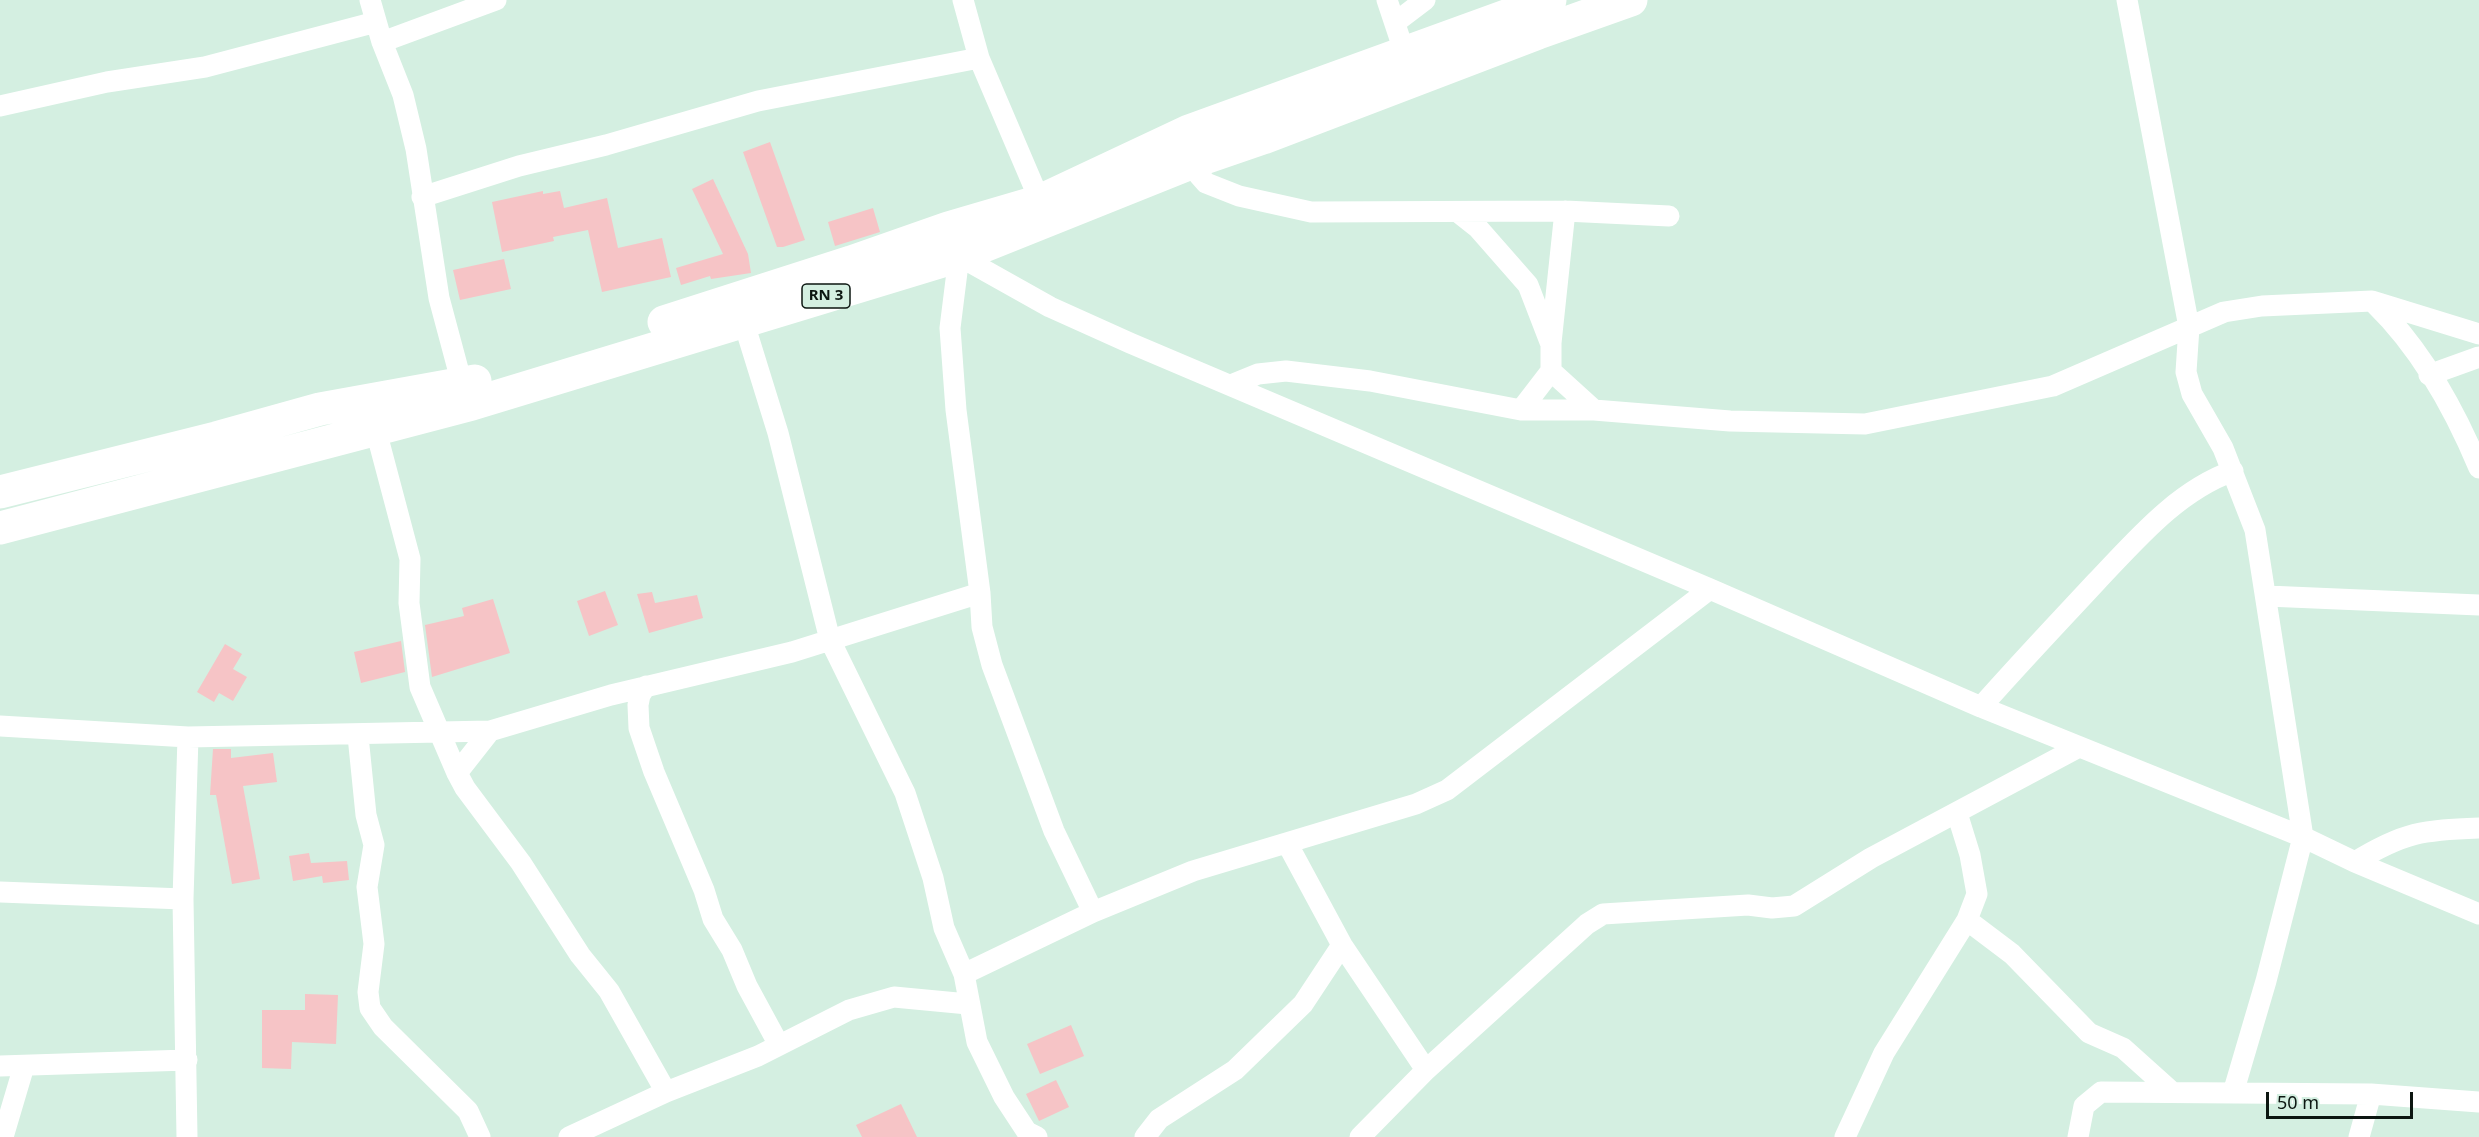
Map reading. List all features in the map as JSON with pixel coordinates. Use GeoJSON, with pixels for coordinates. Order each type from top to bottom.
{"type":"FeatureCollection","features":[{"type":"Feature","properties":{"kind":"main road","name":"RN 3"},"geometry":{"type":"LineString","coordinates":[[0,492],[216,438],[320,409],[462,384],[615,338],[851,262],[948,228],[1040,201],[1189,131],[1400,37],[1550,0]]}},
{"type":"Feature","properties":{"kind":"main road","name":"RN 3"},"geometry":{"type":"LineString","coordinates":[[0,528],[375,427],[472,404],[959,256],[1196,161],[1631,0]]}},
{"type":"Feature","properties":{"kind":"street"},"geometry":{"type":"LineString","coordinates":[[370,0],[379,32],[404,95],[439,298],[462,384]]}},
{"type":"Feature","properties":{"kind":"street"},"geometry":{"type":"LineString","coordinates":[[0,106],[107,82],[205,67],[379,32],[496,0]]}},
{"type":"Feature","properties":{"kind":"street"},"geometry":{"type":"LineString","coordinates":[[963,0],[979,58],[1040,201]]}},
{"type":"Feature","properties":{"kind":"street"},"geometry":{"type":"LineString","coordinates":[[1387,0],[1400,37]]}},
{"type":"Feature","properties":{"kind":"street"},"geometry":{"type":"LineString","coordinates":[[1400,37],[1425,0]]}},
{"type":"Feature","properties":{"kind":"street"},"geometry":{"type":"LineString","coordinates":[[2127,0],[2189,327],[2186,372],[2192,394],[2233,471],[2255,530],[2303,837],[2266,981],[2233,1093]]}},
{"type":"Feature","properties":{"kind":"street"},"geometry":{"type":"LineString","coordinates":[[422,196],[519,166],[606,145],[758,101],[979,58]]}},
{"type":"Feature","properties":{"kind":"street"},"geometry":{"type":"LineString","coordinates":[[1196,161],[1199,175],[1206,183],[1239,196],[1311,212],[1565,211],[1669,216]]}},
{"type":"Feature","properties":{"kind":"street"},"geometry":{"type":"LineString","coordinates":[[1521,410],[1551,371],[1551,343],[1565,211]]}},
{"type":"Feature","properties":{"kind":"street"},"geometry":{"type":"LineString","coordinates":[[1459,213],[1478,228],[1528,285],[1551,343]]}},
{"type":"Feature","properties":{"kind":"street"},"geometry":{"type":"LineString","coordinates":[[1093,912],[1054,831],[992,665],[982,627],[980,593],[956,410],[950,328],[959,256],[1050,307],[1981,707],[2303,837],[2355,862],[2479,914]]}},
{"type":"Feature","properties":{"kind":"street"},"geometry":{"type":"LineString","coordinates":[[2372,301],[2398,327],[2458,417],[2479,468]]}},
{"type":"Feature","properties":{"kind":"street"},"geometry":{"type":"LineString","coordinates":[[1231,385],[1258,374],[1286,371],[1370,381],[1521,410],[1594,410],[1730,421],[1865,424],[2053,386],[2224,312],[2262,306],[2372,301],[2479,334]]}},
{"type":"Feature","properties":{"kind":"street"},"geometry":{"type":"LineString","coordinates":[[743,320],[778,433],[830,640],[905,793],[933,878],[944,928],[964,974],[977,1042],[1004,1097],[1031,1135]]}},
{"type":"Feature","properties":{"kind":"street"},"geometry":{"type":"LineString","coordinates":[[2429,375],[2479,357]]}},
{"type":"Feature","properties":{"kind":"street"},"geometry":{"type":"LineString","coordinates":[[1551,371],[1594,410]]}},
{"type":"Feature","properties":{"kind":"street"},"geometry":{"type":"LineString","coordinates":[[375,427],[410,559],[409,603],[420,687],[457,773],[521,863],[561,928],[609,991],[666,1092]]}},
{"type":"Feature","properties":{"kind":"street"},"geometry":{"type":"LineString","coordinates":[[1981,707],[2127,549],[2188,493],[2210,479],[2233,471]]}},
{"type":"Feature","properties":{"kind":"street"},"geometry":{"type":"LineString","coordinates":[[964,974],[1093,912],[1193,871],[1416,804],[1447,790],[1710,589]]}},
{"type":"Feature","properties":{"kind":"street"},"geometry":{"type":"LineString","coordinates":[[0,726],[188,737],[358,736],[490,731],[645,686],[792,652],[980,593]]}},
{"type":"Feature","properties":{"kind":"street"},"geometry":{"type":"LineString","coordinates":[[2267,596],[2479,605]]}},
{"type":"Feature","properties":{"kind":"street"},"geometry":{"type":"LineString","coordinates":[[645,686],[638,705],[639,728],[654,772],[704,890],[712,919],[732,951],[747,986],[779,1045]]}},
{"type":"Feature","properties":{"kind":"street"},"geometry":{"type":"LineString","coordinates":[[457,773],[490,731]]}},
{"type":"Feature","properties":{"kind":"street"},"geometry":{"type":"LineString","coordinates":[[358,736],[366,815],[374,846],[367,887],[374,944],[368,992],[370,1008],[383,1027],[468,1111],[480,1137]]}},
{"type":"Feature","properties":{"kind":"street"},"geometry":{"type":"LineString","coordinates":[[187,1137],[183,899],[188,737]]}},
{"type":"Feature","properties":{"kind":"street"},"geometry":{"type":"LineString","coordinates":[[1360,1137],[1426,1070],[1587,924],[1603,914],[1748,905],[1772,908],[1794,906],[1870,858],[2079,747]]}},
{"type":"Feature","properties":{"kind":"street"},"geometry":{"type":"LineString","coordinates":[[1845,1137],[1884,1053],[1967,920],[1977,894],[1970,855],[1957,813]]}},
{"type":"Feature","properties":{"kind":"street"},"geometry":{"type":"LineString","coordinates":[[2355,862],[2390,841],[2431,829],[2479,828]]}},
{"type":"Feature","properties":{"kind":"street"},"geometry":{"type":"LineString","coordinates":[[1287,843],[1342,945],[1426,1070]]}},
{"type":"Feature","properties":{"kind":"street"},"geometry":{"type":"LineString","coordinates":[[0,892],[183,899]]}},
{"type":"Feature","properties":{"kind":"street"},"geometry":{"type":"LineString","coordinates":[[1967,920],[2012,954],[2089,1033],[2123,1048],[2172,1092]]}},
{"type":"Feature","properties":{"kind":"street"},"geometry":{"type":"LineString","coordinates":[[1145,1137],[1160,1119],[1235,1070],[1303,1004],[1342,945]]}},
{"type":"Feature","properties":{"kind":"street"},"geometry":{"type":"LineString","coordinates":[[569,1137],[666,1092],[779,1045],[849,1010],[878,1000],[894,997],[968,1004]]}},
{"type":"Feature","properties":{"kind":"street"},"geometry":{"type":"LineString","coordinates":[[0,1066],[187,1060]]}},
{"type":"Feature","properties":{"kind":"street"},"geometry":{"type":"LineString","coordinates":[[3,1137],[24,1066]]}},
{"type":"Feature","properties":{"kind":"street"},"geometry":{"type":"LineString","coordinates":[[2078,1137],[2084,1106],[2102,1092],[2371,1094],[2479,1102]]}},
{"type":"Feature","properties":{"kind":"street"},"geometry":{"type":"LineString","coordinates":[[2359,1137],[2371,1094]]}},
{"type":"Feature","properties":{"kind":"building"},"geometry":{"type":"Polygon","coordinates":[[[770,142],[805,240],[783,247],[777,247],[743,152],[770,142]]]}},
{"type":"Feature","properties":{"kind":"building"},"geometry":{"type":"Polygon","coordinates":[[[713,179],[748,254],[751,273],[711,279],[710,276],[681,285],[676,268],[723,254],[692,189],[713,179]]]}},
{"type":"Feature","properties":{"kind":"building"},"geometry":{"type":"Polygon","coordinates":[[[543,191],[543,194],[560,191],[564,208],[607,198],[618,248],[662,238],[671,277],[602,292],[588,230],[553,237],[554,241],[502,252],[492,202],[543,191]]]}},
{"type":"Feature","properties":{"kind":"building"},"geometry":{"type":"Polygon","coordinates":[[[873,208],[880,232],[835,246],[828,222],[873,208]]]}},
{"type":"Feature","properties":{"kind":"building"},"geometry":{"type":"Polygon","coordinates":[[[504,259],[511,289],[460,300],[453,270],[504,259]]]}},
{"type":"Feature","properties":{"kind":"building"},"geometry":{"type":"Polygon","coordinates":[[[605,591],[618,625],[589,636],[577,601],[605,591]]]}},
{"type":"Feature","properties":{"kind":"building"},"geometry":{"type":"Polygon","coordinates":[[[652,592],[655,603],[697,595],[703,618],[649,633],[637,594],[652,592]]]}},
{"type":"Feature","properties":{"kind":"building"},"geometry":{"type":"Polygon","coordinates":[[[493,599],[510,653],[432,677],[425,625],[464,616],[462,608],[493,599]]]}},
{"type":"Feature","properties":{"kind":"building"},"geometry":{"type":"Polygon","coordinates":[[[401,641],[405,672],[361,683],[354,652],[401,641]]]}},
{"type":"Feature","properties":{"kind":"building"},"geometry":{"type":"Polygon","coordinates":[[[225,644],[242,654],[233,669],[247,677],[233,701],[219,693],[214,702],[197,692],[225,644]]]}},
{"type":"Feature","properties":{"kind":"building"},"geometry":{"type":"Polygon","coordinates":[[[213,749],[231,749],[231,758],[273,753],[277,782],[243,786],[260,879],[232,884],[216,795],[210,795],[213,749]]]}},
{"type":"Feature","properties":{"kind":"building"},"geometry":{"type":"Polygon","coordinates":[[[309,853],[311,863],[347,861],[349,880],[323,883],[322,876],[293,881],[289,856],[309,853]]]}},
{"type":"Feature","properties":{"kind":"building"},"geometry":{"type":"Polygon","coordinates":[[[305,994],[338,995],[336,1044],[292,1042],[291,1069],[262,1068],[262,1010],[305,1010],[305,994]]]}},
{"type":"Feature","properties":{"kind":"building"},"geometry":{"type":"Polygon","coordinates":[[[1071,1025],[1084,1056],[1040,1074],[1027,1044],[1071,1025]]]}},
{"type":"Feature","properties":{"kind":"building"},"geometry":{"type":"Polygon","coordinates":[[[1056,1080],[1069,1107],[1039,1121],[1026,1094],[1056,1080]]]}},
{"type":"Feature","properties":{"kind":"building"},"geometry":{"type":"Polygon","coordinates":[[[901,1104],[917,1137],[862,1137],[856,1125],[901,1104]]]}}]}
